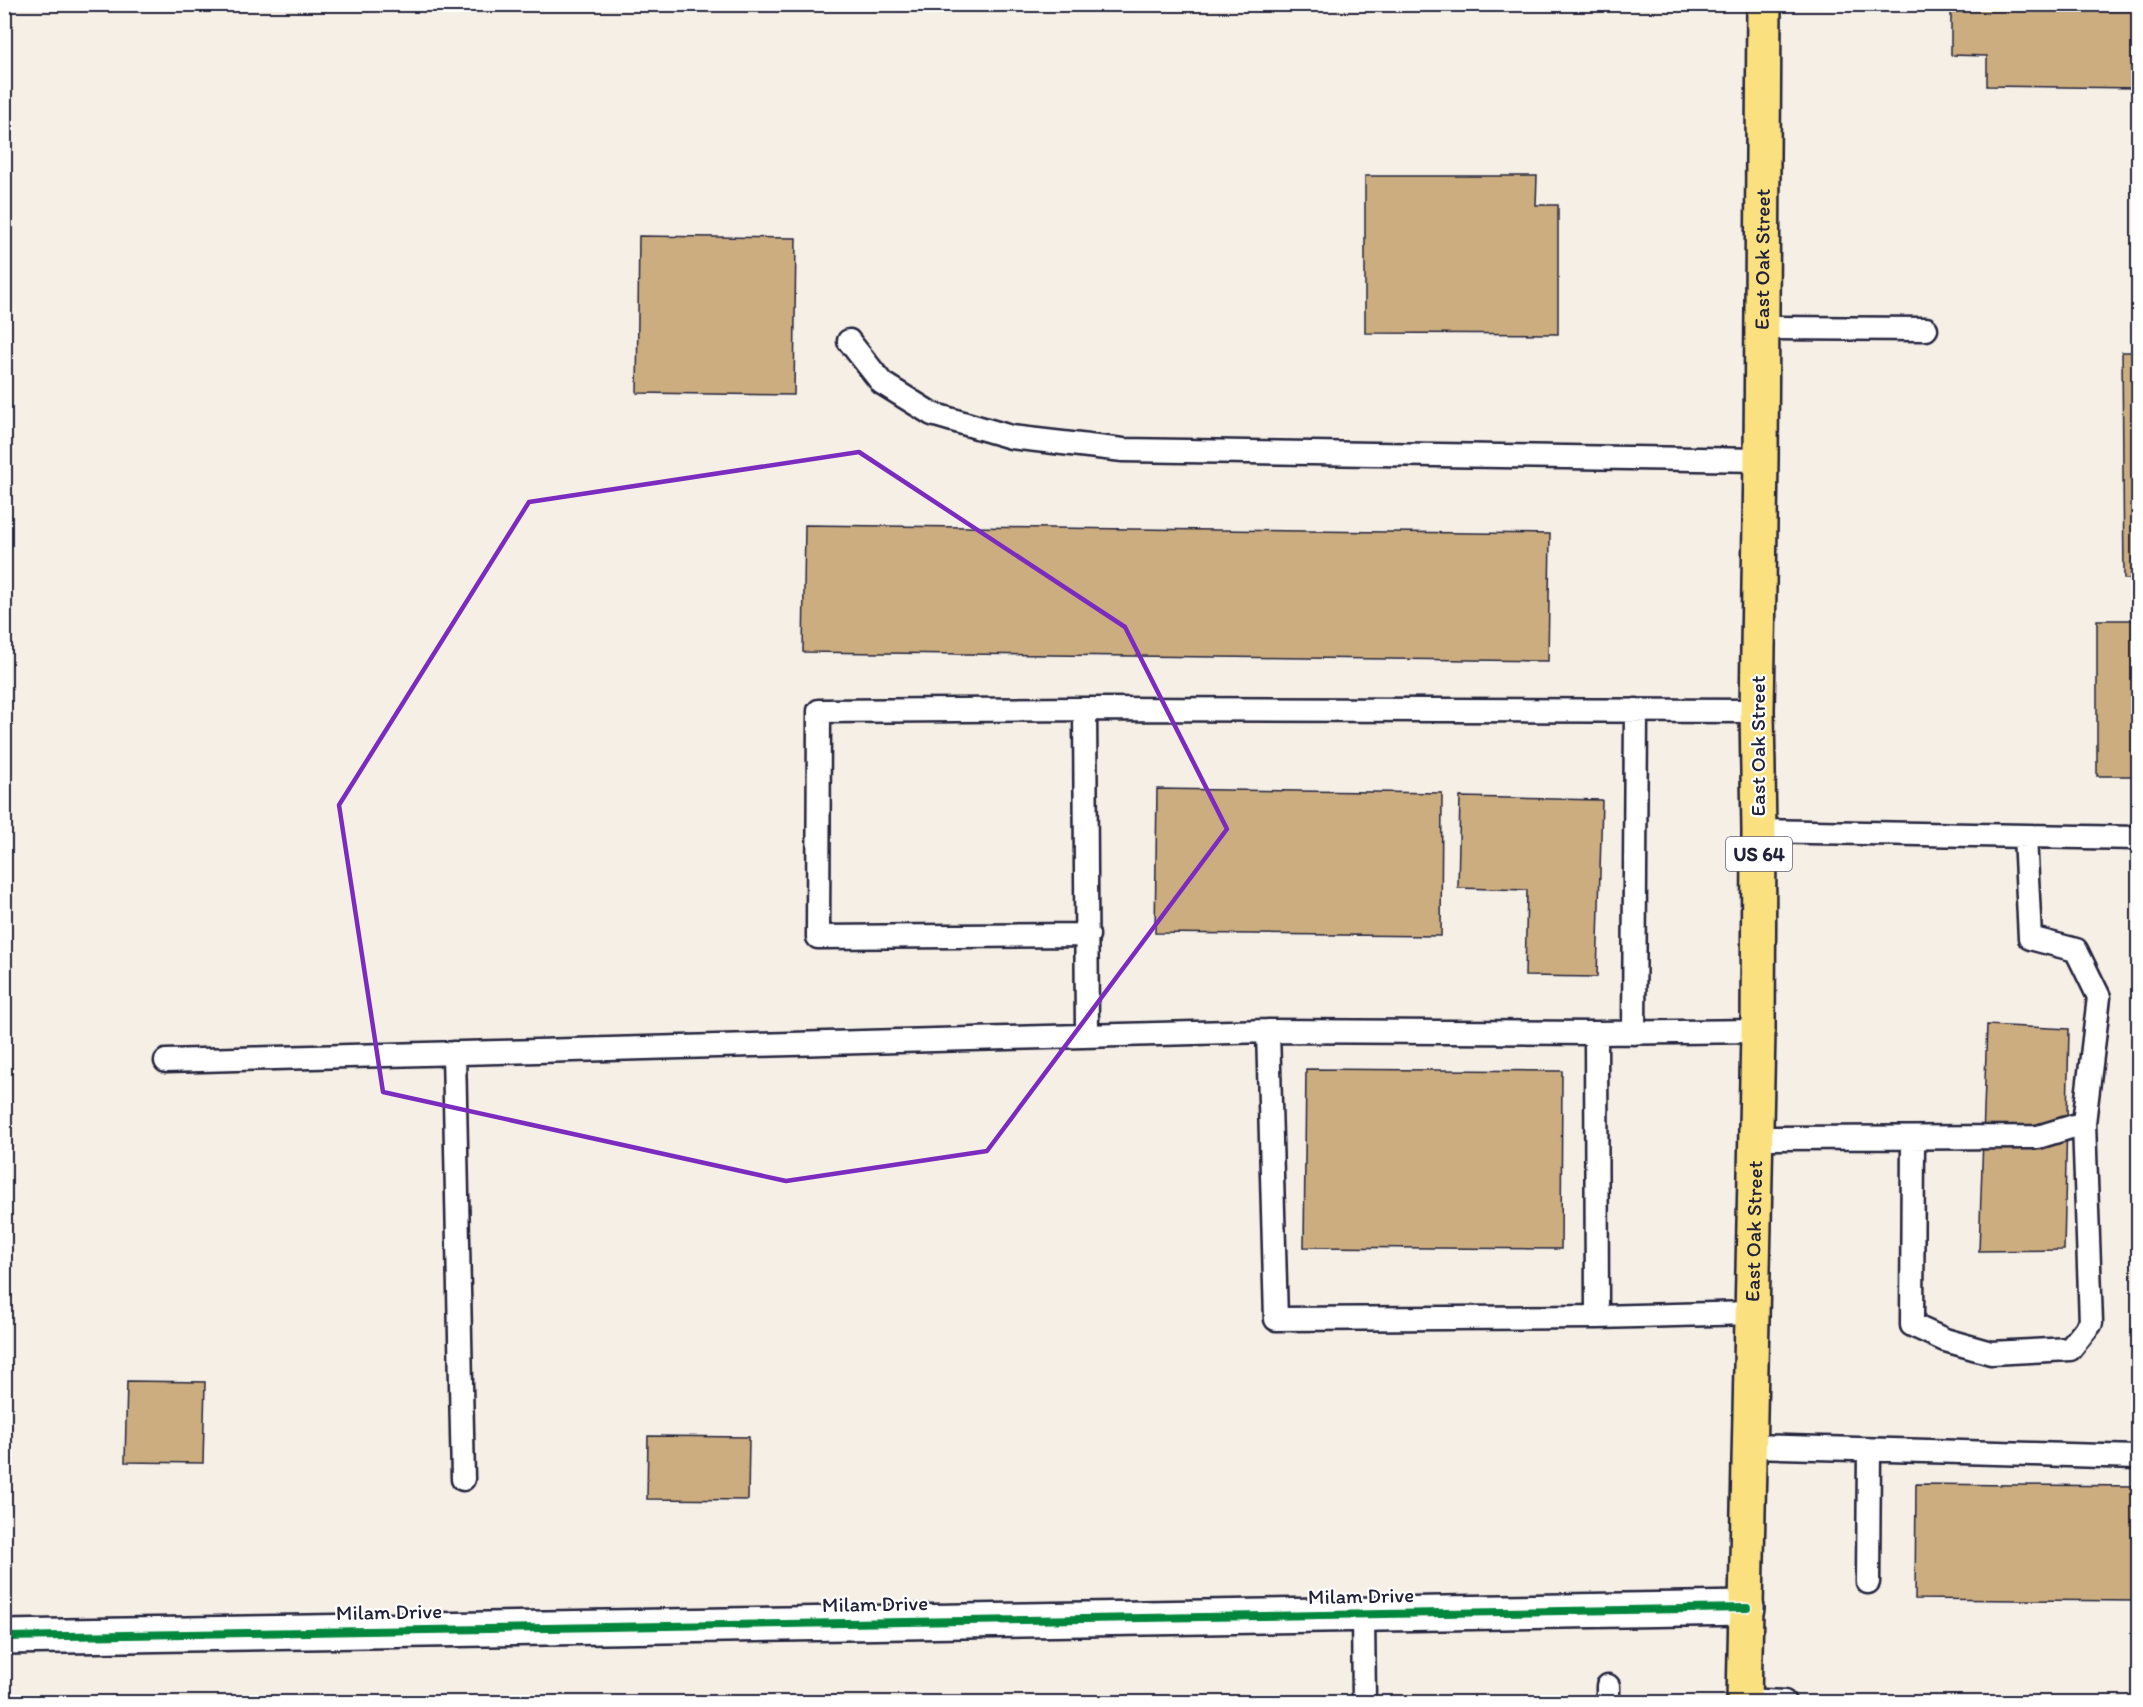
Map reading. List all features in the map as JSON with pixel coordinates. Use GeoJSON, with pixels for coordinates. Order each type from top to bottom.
{"type":"FeatureCollection","features":[{"type":"Feature","properties":{"kind":"highway","name":"East Oak Street"},"geometry":{"type":"LineString","coordinates":[[1744,1701],[1758,1031],[1757,711],[1764,4]]}},
{"type":"Feature","properties":{"kind":"street","name":"Milam Drive"},"geometry":{"type":"LineString","coordinates":[[4,1637],[1747,1608]]}},
{"type":"Feature","properties":{"kind":"lane"},"geometry":{"type":"LineString","coordinates":[[1762,328],[1926,329]]}},
{"type":"Feature","properties":{"kind":"lane"},"geometry":{"type":"LineString","coordinates":[[849,341],[882,382],[932,414],[1011,436],[1123,450],[1761,460]]}},
{"type":"Feature","properties":{"kind":"lane"},"geometry":{"type":"LineString","coordinates":[[1088,935],[818,937],[819,711],[1085,709],[1757,711]]}},
{"type":"Feature","properties":{"kind":"lane"},"geometry":{"type":"LineString","coordinates":[[1085,709],[1088,1034]]}},
{"type":"Feature","properties":{"kind":"lane"},"geometry":{"type":"LineString","coordinates":[[1634,1033],[1636,710]]}},
{"type":"Feature","properties":{"kind":"lane"},"geometry":{"type":"LineString","coordinates":[[1759,831],[2139,838]]}},
{"type":"Feature","properties":{"kind":"lane"},"geometry":{"type":"LineString","coordinates":[[1912,1138],[1912,1325],[1945,1340],[1991,1353],[2070,1349],[2091,1323],[2084,1123],[2099,997],[2076,950],[2030,938],[2025,836]]}},
{"type":"Feature","properties":{"kind":"lane"},"geometry":{"type":"LineString","coordinates":[[166,1061],[1088,1034],[1268,1031],[1634,1033],[1758,1031]]}},
{"type":"Feature","properties":{"kind":"lane"},"geometry":{"type":"LineString","coordinates":[[1268,1031],[1276,1318],[1597,1317],[1752,1313]]}},
{"type":"Feature","properties":{"kind":"lane"},"geometry":{"type":"LineString","coordinates":[[1596,1033],[1597,1317]]}},
{"type":"Feature","properties":{"kind":"lane"},"geometry":{"type":"LineString","coordinates":[[454,1053],[463,1479]]}},
{"type":"Feature","properties":{"kind":"lane"},"geometry":{"type":"LineString","coordinates":[[1755,1138],[2038,1137],[2084,1123]]}},
{"type":"Feature","properties":{"kind":"lane"},"geometry":{"type":"LineString","coordinates":[[1749,1446],[2139,1457]]}},
{"type":"Feature","properties":{"kind":"lane"},"geometry":{"type":"LineString","coordinates":[[1868,1582],[1869,1450]]}},
{"type":"Feature","properties":{"kind":"lane"},"geometry":{"type":"LineString","coordinates":[[1362,1614],[1364,1702]]}},
{"type":"Feature","properties":{"kind":"lane"},"geometry":{"type":"LineString","coordinates":[[1744,1701],[1784,1702]]}},
{"type":"Feature","properties":{"kind":"highlighted area"},"geometry":{"type":"Polygon","coordinates":[[[859,452],[1125,627],[1227,829],[987,1151],[786,1181],[383,1092],[339,805],[529,502],[859,452]]]}},
{"type":"Feature","properties":{"kind":"building"},"geometry":{"type":"Polygon","coordinates":[[[1951,4],[2138,4],[2138,88],[1987,86],[1987,56],[1951,55],[1951,4]]]}},
{"type":"Feature","properties":{"kind":"building"},"geometry":{"type":"Polygon","coordinates":[[[1365,176],[1537,176],[1536,205],[1558,205],[1558,334],[1365,333],[1365,176]]]}},
{"type":"Feature","properties":{"kind":"building"},"geometry":{"type":"Polygon","coordinates":[[[639,236],[796,238],[794,395],[637,393],[639,236]]]}},
{"type":"Feature","properties":{"kind":"building"},"geometry":{"type":"Polygon","coordinates":[[[2122,352],[2138,352],[2138,579],[2124,579],[2122,352]]]}},
{"type":"Feature","properties":{"kind":"building"},"geometry":{"type":"Polygon","coordinates":[[[805,525],[1550,534],[1548,661],[803,652],[805,525]]]}},
{"type":"Feature","properties":{"kind":"building"},"geometry":{"type":"Polygon","coordinates":[[[2097,620],[2138,620],[2138,776],[2097,776],[2097,620]]]}},
{"type":"Feature","properties":{"kind":"building"},"geometry":{"type":"Polygon","coordinates":[[[1157,789],[1442,793],[1441,936],[1155,933],[1157,789]]]}},
{"type":"Feature","properties":{"kind":"building"},"geometry":{"type":"Polygon","coordinates":[[[1460,797],[1602,800],[1597,977],[1525,976],[1527,890],[1458,888],[1460,797]]]}},
{"type":"Feature","properties":{"kind":"building"},"geometry":{"type":"Polygon","coordinates":[[[1987,1025],[2069,1029],[2064,1250],[1979,1251],[1987,1025]]]}},
{"type":"Feature","properties":{"kind":"building"},"geometry":{"type":"Polygon","coordinates":[[[1306,1069],[1562,1071],[1561,1249],[1304,1247],[1306,1069]]]}},
{"type":"Feature","properties":{"kind":"building"},"geometry":{"type":"Polygon","coordinates":[[[127,1381],[205,1382],[203,1463],[125,1462],[127,1381]]]}},
{"type":"Feature","properties":{"kind":"building"},"geometry":{"type":"Polygon","coordinates":[[[648,1436],[749,1437],[748,1500],[647,1499],[648,1436]]]}},
{"type":"Feature","properties":{"kind":"building"},"geometry":{"type":"Polygon","coordinates":[[[1916,1484],[2138,1486],[2138,1601],[1915,1599],[1916,1484]]]}},
{"type":"Feature","properties":{"kind":"cycle path"},"geometry":{"type":"LineString","coordinates":[[4,1637],[1747,1608]]}}]}
